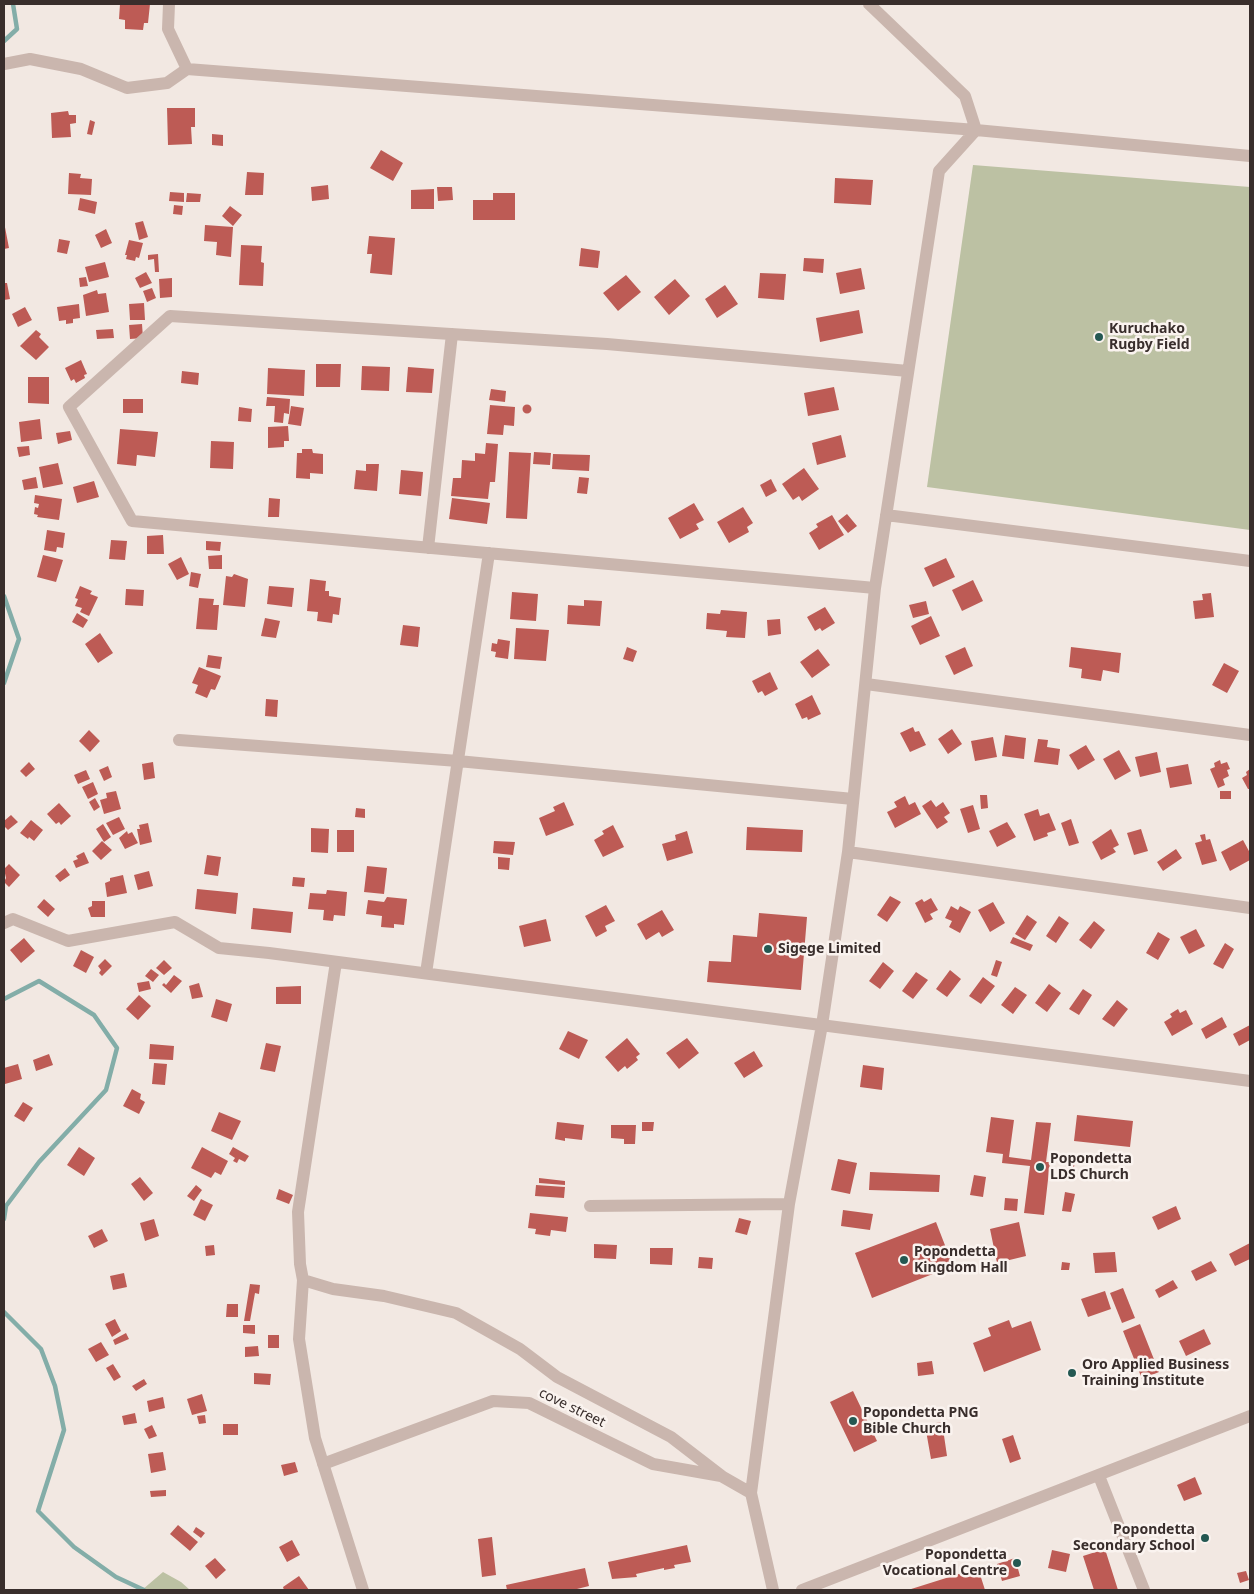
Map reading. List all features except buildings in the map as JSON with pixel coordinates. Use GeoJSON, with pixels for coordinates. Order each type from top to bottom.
{"type":"FeatureCollection","features":[{"type":"Feature","properties":{"kind":"street"},"geometry":{"type":"LineString","coordinates":[[168,4],[168,29],[187,69]]}},
{"type":"Feature","properties":{"kind":"street"},"geometry":{"type":"LineString","coordinates":[[869,4],[965,96],[976,130]]}},
{"type":"Feature","properties":{"kind":"street"},"geometry":{"type":"LineString","coordinates":[[4,64],[30,59],[81,69],[127,88],[167,83],[187,69],[976,130],[1250,156]]}},
{"type":"Feature","properties":{"kind":"street"},"geometry":{"type":"LineString","coordinates":[[773,1590],[751,1493],[789,1204],[822,1025],[848,852],[875,588],[939,171],[976,130]]}},
{"type":"Feature","properties":{"kind":"street"},"geometry":{"type":"LineString","coordinates":[[875,588],[132,521],[69,407],[170,316],[607,344],[908,370]]}},
{"type":"Feature","properties":{"kind":"street"},"geometry":{"type":"LineString","coordinates":[[428,548],[452,334]]}},
{"type":"Feature","properties":{"kind":"street"},"geometry":{"type":"LineString","coordinates":[[886,515],[1250,561]]}},
{"type":"Feature","properties":{"kind":"street"},"geometry":{"type":"LineString","coordinates":[[426,973],[489,553]]}},
{"type":"Feature","properties":{"kind":"street"},"geometry":{"type":"LineString","coordinates":[[866,684],[1250,735]]}},
{"type":"Feature","properties":{"kind":"street"},"geometry":{"type":"LineString","coordinates":[[179,740],[458,761],[853,799]]}},
{"type":"Feature","properties":{"kind":"street"},"geometry":{"type":"LineString","coordinates":[[848,852],[1250,908]]}},
{"type":"Feature","properties":{"kind":"street"},"geometry":{"type":"LineString","coordinates":[[4,923],[13,919],[68,941],[175,922],[220,948],[426,973],[1250,1081]]}},
{"type":"Feature","properties":{"kind":"street"},"geometry":{"type":"LineString","coordinates":[[336,962],[298,1212],[300,1264],[304,1280],[299,1339],[315,1438],[363,1590]]}},
{"type":"Feature","properties":{"kind":"street"},"geometry":{"type":"LineString","coordinates":[[590,1206],[789,1204]]}},
{"type":"Feature","properties":{"kind":"street"},"geometry":{"type":"LineString","coordinates":[[304,1280],[333,1288],[384,1296],[456,1313],[520,1349],[557,1377],[671,1437],[723,1476],[751,1493]]}},
{"type":"Feature","properties":{"kind":"street","name":"cove street"},"geometry":{"type":"LineString","coordinates":[[323,1464],[493,1400],[529,1403],[653,1464],[723,1476]]}},
{"type":"Feature","properties":{"kind":"street"},"geometry":{"type":"LineString","coordinates":[[802,1590],[1250,1416]]}},
{"type":"Feature","properties":{"kind":"street"},"geometry":{"type":"LineString","coordinates":[[1098,1476],[1144,1590]]}},
{"type":"Feature","properties":{"kind":"green space","name":"Kuruchako Rugby Field"},"geometry":{"type":"Polygon","coordinates":[[[973,165],[1250,187],[1250,530],[927,487],[973,165]]]}},
{"type":"Feature","properties":{"kind":"green space"},"geometry":{"type":"Polygon","coordinates":[[[163,1572],[181,1582],[190,1590],[142,1590],[163,1572]]]}},
{"type":"Feature","properties":{"kind":"waterway"},"geometry":{"type":"LineString","coordinates":[[4,41],[17,29],[13,4]]}},
{"type":"Feature","properties":{"kind":"waterway"},"geometry":{"type":"LineString","coordinates":[[4,596],[19,639],[4,683]]}},
{"type":"Feature","properties":{"kind":"waterway"},"geometry":{"type":"LineString","coordinates":[[4,999],[39,981],[94,1015],[117,1048],[106,1090],[39,1162],[6,1206],[4,1219]]}},
{"type":"Feature","properties":{"kind":"waterway"},"geometry":{"type":"LineString","coordinates":[[4,1312],[41,1349],[55,1386],[64,1430],[38,1511],[74,1547],[116,1577],[144,1590]]}},
{"type":"Feature","properties":{"kind":"place","name":"Kuruchako Rugby Field"},"geometry":{"type":"Point","coordinates":[1099,337]}},
{"type":"Feature","properties":{"kind":"place","name":"Sigege Limited"},"geometry":{"type":"Point","coordinates":[768,949]}},
{"type":"Feature","properties":{"kind":"place","name":"Popondetta LDS Church"},"geometry":{"type":"Point","coordinates":[1040,1167]}},
{"type":"Feature","properties":{"kind":"place","name":"Popondetta Kingdom Hall"},"geometry":{"type":"Point","coordinates":[904,1260]}},
{"type":"Feature","properties":{"kind":"place","name":"Oro Applied Business Training Institute"},"geometry":{"type":"Point","coordinates":[1072,1373]}},
{"type":"Feature","properties":{"kind":"place","name":"Popondetta PNG Bible Church"},"geometry":{"type":"Point","coordinates":[853,1421]}},
{"type":"Feature","properties":{"kind":"place","name":"Popondetta Secondary School"},"geometry":{"type":"Point","coordinates":[1205,1538]}},
{"type":"Feature","properties":{"kind":"place","name":"Popondetta Vocational Centre"},"geometry":{"type":"Point","coordinates":[1017,1563]}}]}
